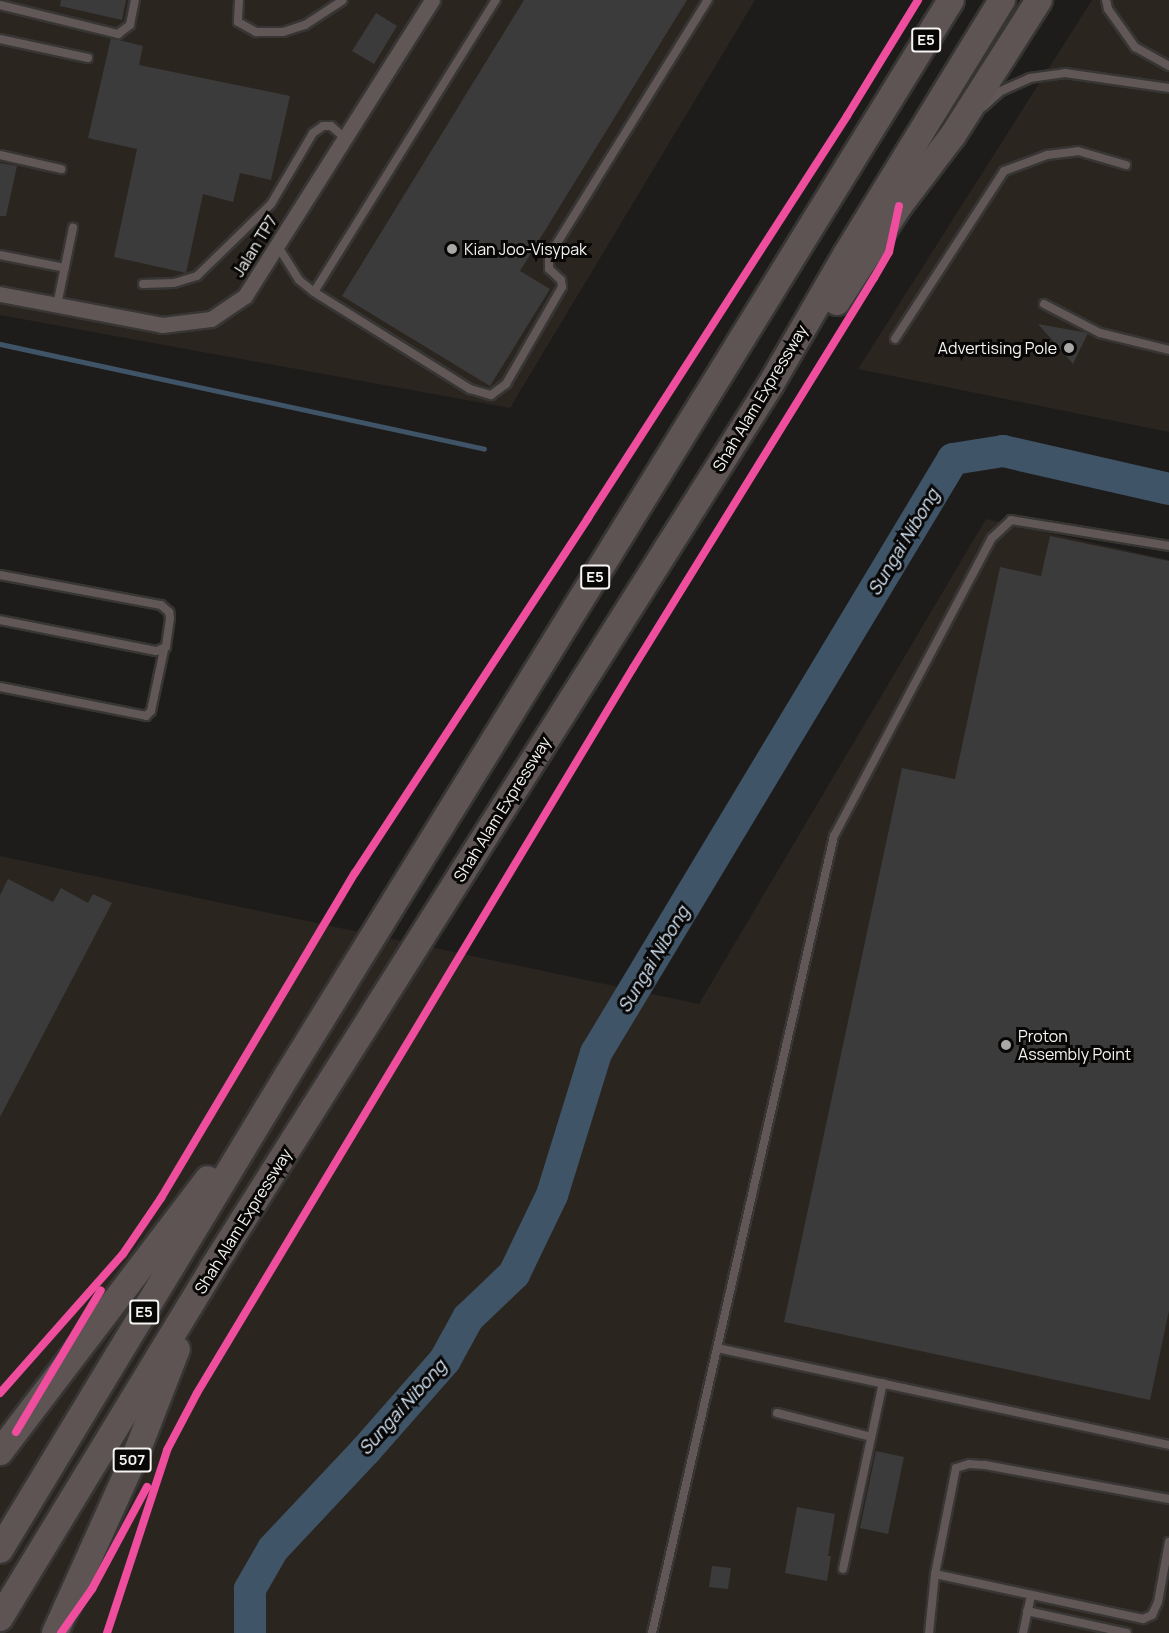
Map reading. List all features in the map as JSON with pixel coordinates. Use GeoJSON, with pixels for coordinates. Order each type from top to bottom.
{"type":"FeatureCollection","features":[{"type":"Feature","properties":{"kind":"highway","name":"E5"},"geometry":{"type":"LineString","coordinates":[[0,1550],[288,1074],[951,0]]}},
{"type":"Feature","properties":{"kind":"highway","name":"Shah Alam Expressway"},"geometry":{"type":"LineString","coordinates":[[0,1618],[202,1284],[771,384],[847,253],[1002,0]]}},
{"type":"Feature","properties":{"kind":"highway"},"geometry":{"type":"LineString","coordinates":[[771,384],[832,309],[899,206],[952,135],[1039,0]]}},
{"type":"Feature","properties":{"kind":"highway"},"geometry":{"type":"LineString","coordinates":[[0,1452],[288,1074]]}},
{"type":"Feature","properties":{"kind":"highway","name":"507"},"geometry":{"type":"LineString","coordinates":[[55,1633],[138,1449],[202,1284]]}},
{"type":"Feature","properties":{"kind":"street","name":"Jalan TP7"},"geometry":{"type":"LineString","coordinates":[[0,294],[162,325],[211,319],[245,296],[432,0]]}},
{"type":"Feature","properties":{"kind":"lane"},"geometry":{"type":"LineString","coordinates":[[0,5],[118,33],[130,25],[135,0]]}},
{"type":"Feature","properties":{"kind":"lane"},"geometry":{"type":"LineString","coordinates":[[239,0],[238,22],[256,32],[283,32],[305,25],[343,0]]}},
{"type":"Feature","properties":{"kind":"lane"},"geometry":{"type":"LineString","coordinates":[[314,292],[496,0]]}},
{"type":"Feature","properties":{"kind":"lane"},"geometry":{"type":"LineString","coordinates":[[277,245],[299,280],[314,292],[470,389],[491,395],[506,384],[562,287],[561,280],[549,269],[549,256],[708,0]]}},
{"type":"Feature","properties":{"kind":"lane"},"geometry":{"type":"LineString","coordinates":[[1106,0],[1108,9],[1135,47],[1169,66]]}},
{"type":"Feature","properties":{"kind":"lane"},"geometry":{"type":"LineString","coordinates":[[0,39],[88,58]]}},
{"type":"Feature","properties":{"kind":"lane"},"geometry":{"type":"LineString","coordinates":[[952,135],[1001,91],[1030,78],[1065,73],[1169,88]]}},
{"type":"Feature","properties":{"kind":"lane"},"geometry":{"type":"LineString","coordinates":[[143,284],[174,284],[197,276],[271,204],[313,133],[323,126],[332,126],[345,138]]}},
{"type":"Feature","properties":{"kind":"lane"},"geometry":{"type":"LineString","coordinates":[[895,339],[1004,171],[1047,155],[1078,151],[1126,165]]}},
{"type":"Feature","properties":{"kind":"lane"},"geometry":{"type":"LineString","coordinates":[[0,154],[61,169]]}},
{"type":"Feature","properties":{"kind":"lane"},"geometry":{"type":"LineString","coordinates":[[57,304],[73,228]]}},
{"type":"Feature","properties":{"kind":"lane"},"geometry":{"type":"LineString","coordinates":[[0,255],[65,268]]}},
{"type":"Feature","properties":{"kind":"lane"},"geometry":{"type":"LineString","coordinates":[[1044,304],[1100,333],[1169,350]]}},
{"type":"Feature","properties":{"kind":"lane"},"geometry":{"type":"LineString","coordinates":[[652,1633],[834,836],[992,538],[1011,520],[1169,546]]}},
{"type":"Feature","properties":{"kind":"lane"},"geometry":{"type":"LineString","coordinates":[[0,575],[161,605],[169,612],[170,618],[151,711],[146,716],[0,687]]}},
{"type":"Feature","properties":{"kind":"lane"},"geometry":{"type":"LineString","coordinates":[[0,620],[164,650]]}},
{"type":"Feature","properties":{"kind":"lane"},"geometry":{"type":"LineString","coordinates":[[717,1348],[1169,1444]]}},
{"type":"Feature","properties":{"kind":"lane"},"geometry":{"type":"LineString","coordinates":[[843,1569],[883,1383]]}},
{"type":"Feature","properties":{"kind":"lane"},"geometry":{"type":"LineString","coordinates":[[777,1413],[871,1437]]}},
{"type":"Feature","properties":{"kind":"lane"},"geometry":{"type":"LineString","coordinates":[[930,1633],[935,1574],[956,1468],[962,1465],[985,1465],[1169,1499]]}},
{"type":"Feature","properties":{"kind":"lane"},"geometry":{"type":"LineString","coordinates":[[935,1574],[1143,1619],[1152,1615],[1158,1602],[1169,1542]]}},
{"type":"Feature","properties":{"kind":"lane"},"geometry":{"type":"LineString","coordinates":[[1023,1633],[1031,1595]]}},
{"type":"Feature","properties":{"kind":"lane"},"geometry":{"type":"LineString","coordinates":[[1028,1611],[1127,1633]]}},
{"type":"Feature","properties":{"kind":"shaded area"},"geometry":{"type":"Polygon","coordinates":[[[0,0],[755,0],[510,408],[0,315],[0,0]]]}},
{"type":"Feature","properties":{"kind":"shaded area"},"geometry":{"type":"Polygon","coordinates":[[[1092,0],[1169,0],[1169,432],[858,369],[1092,0]]]}},
{"type":"Feature","properties":{"kind":"shaded area"},"geometry":{"type":"Polygon","coordinates":[[[986,519],[1169,560],[1169,1633],[0,1633],[0,856],[699,1004],[986,519]]]}},
{"type":"Feature","properties":{"kind":"building"},"geometry":{"type":"Polygon","coordinates":[[[61,0],[126,0],[122,20],[60,6],[61,0]]]}},
{"type":"Feature","properties":{"kind":"building"},"geometry":{"type":"Polygon","coordinates":[[[524,0],[687,0],[520,271],[550,289],[490,386],[342,296],[524,0]]]}},
{"type":"Feature","properties":{"kind":"building"},"geometry":{"type":"Polygon","coordinates":[[[376,13],[397,26],[374,64],[352,51],[376,13]]]}},
{"type":"Feature","properties":{"kind":"building"},"geometry":{"type":"Polygon","coordinates":[[[111,38],[143,46],[139,65],[290,96],[271,180],[240,173],[233,202],[203,194],[186,273],[114,257],[137,149],[88,138],[111,38]]]}},
{"type":"Feature","properties":{"kind":"building"},"geometry":{"type":"Polygon","coordinates":[[[0,163],[17,166],[6,216],[0,216],[0,163]]]}},
{"type":"Feature","properties":{"kind":"building","name":"Advertising Pole"},"geometry":{"type":"Polygon","coordinates":[[[1038,324],[1088,333],[1073,364],[1038,324]]]}},
{"type":"Feature","properties":{"kind":"building","name":"Proton Assembly Point"},"geometry":{"type":"Polygon","coordinates":[[[1050,536],[1169,561],[1169,1311],[1150,1400],[784,1322],[902,768],[955,779],[1000,567],[1041,576],[1050,536]]]}},
{"type":"Feature","properties":{"kind":"building"},"geometry":{"type":"Polygon","coordinates":[[[8,879],[53,902],[61,888],[88,903],[93,894],[112,903],[0,1117],[0,895],[8,879]]]}},
{"type":"Feature","properties":{"kind":"building"},"geometry":{"type":"Polygon","coordinates":[[[876,1451],[904,1457],[888,1534],[860,1528],[876,1451]]]}},
{"type":"Feature","properties":{"kind":"building"},"geometry":{"type":"Polygon","coordinates":[[[797,1507],[835,1514],[828,1556],[831,1556],[827,1581],[785,1573],[797,1507]]]}},
{"type":"Feature","properties":{"kind":"building"},"geometry":{"type":"Polygon","coordinates":[[[712,1566],[731,1568],[728,1589],[709,1587],[712,1566]]]}},
{"type":"Feature","properties":{"kind":"waterway"},"geometry":{"type":"LineString","coordinates":[[0,344],[484,449]]}},
{"type":"Feature","properties":{"kind":"waterway","name":"Sungai Nibong"},"geometry":{"type":"LineString","coordinates":[[250,1633],[250,1589],[273,1549],[366,1450],[445,1360],[468,1318],[514,1274],[552,1195],[596,1053],[953,459],[1003,451],[1169,489]]}},
{"type":"Feature","properties":{"kind":"cycle path"},"geometry":{"type":"LineString","coordinates":[[0,1393],[123,1254],[161,1198],[355,873],[588,518],[847,116],[918,0]]}},
{"type":"Feature","properties":{"kind":"cycle path"},"geometry":{"type":"LineString","coordinates":[[107,1633],[167,1450],[197,1393],[633,668],[874,278],[889,252],[899,206]]}},
{"type":"Feature","properties":{"kind":"cycle path"},"geometry":{"type":"LineString","coordinates":[[16,1432],[101,1290]]}},
{"type":"Feature","properties":{"kind":"cycle path"},"geometry":{"type":"LineString","coordinates":[[61,1633],[92,1589],[147,1487]]}},
{"type":"Feature","properties":{"kind":"place","name":"Kian Joo-Visypak"},"geometry":{"type":"Point","coordinates":[452,249]}},
{"type":"Feature","properties":{"kind":"place","name":"Advertising Pole"},"geometry":{"type":"Point","coordinates":[1069,348]}},
{"type":"Feature","properties":{"kind":"place","name":"Proton Assembly Point"},"geometry":{"type":"Point","coordinates":[1006,1045]}}]}
